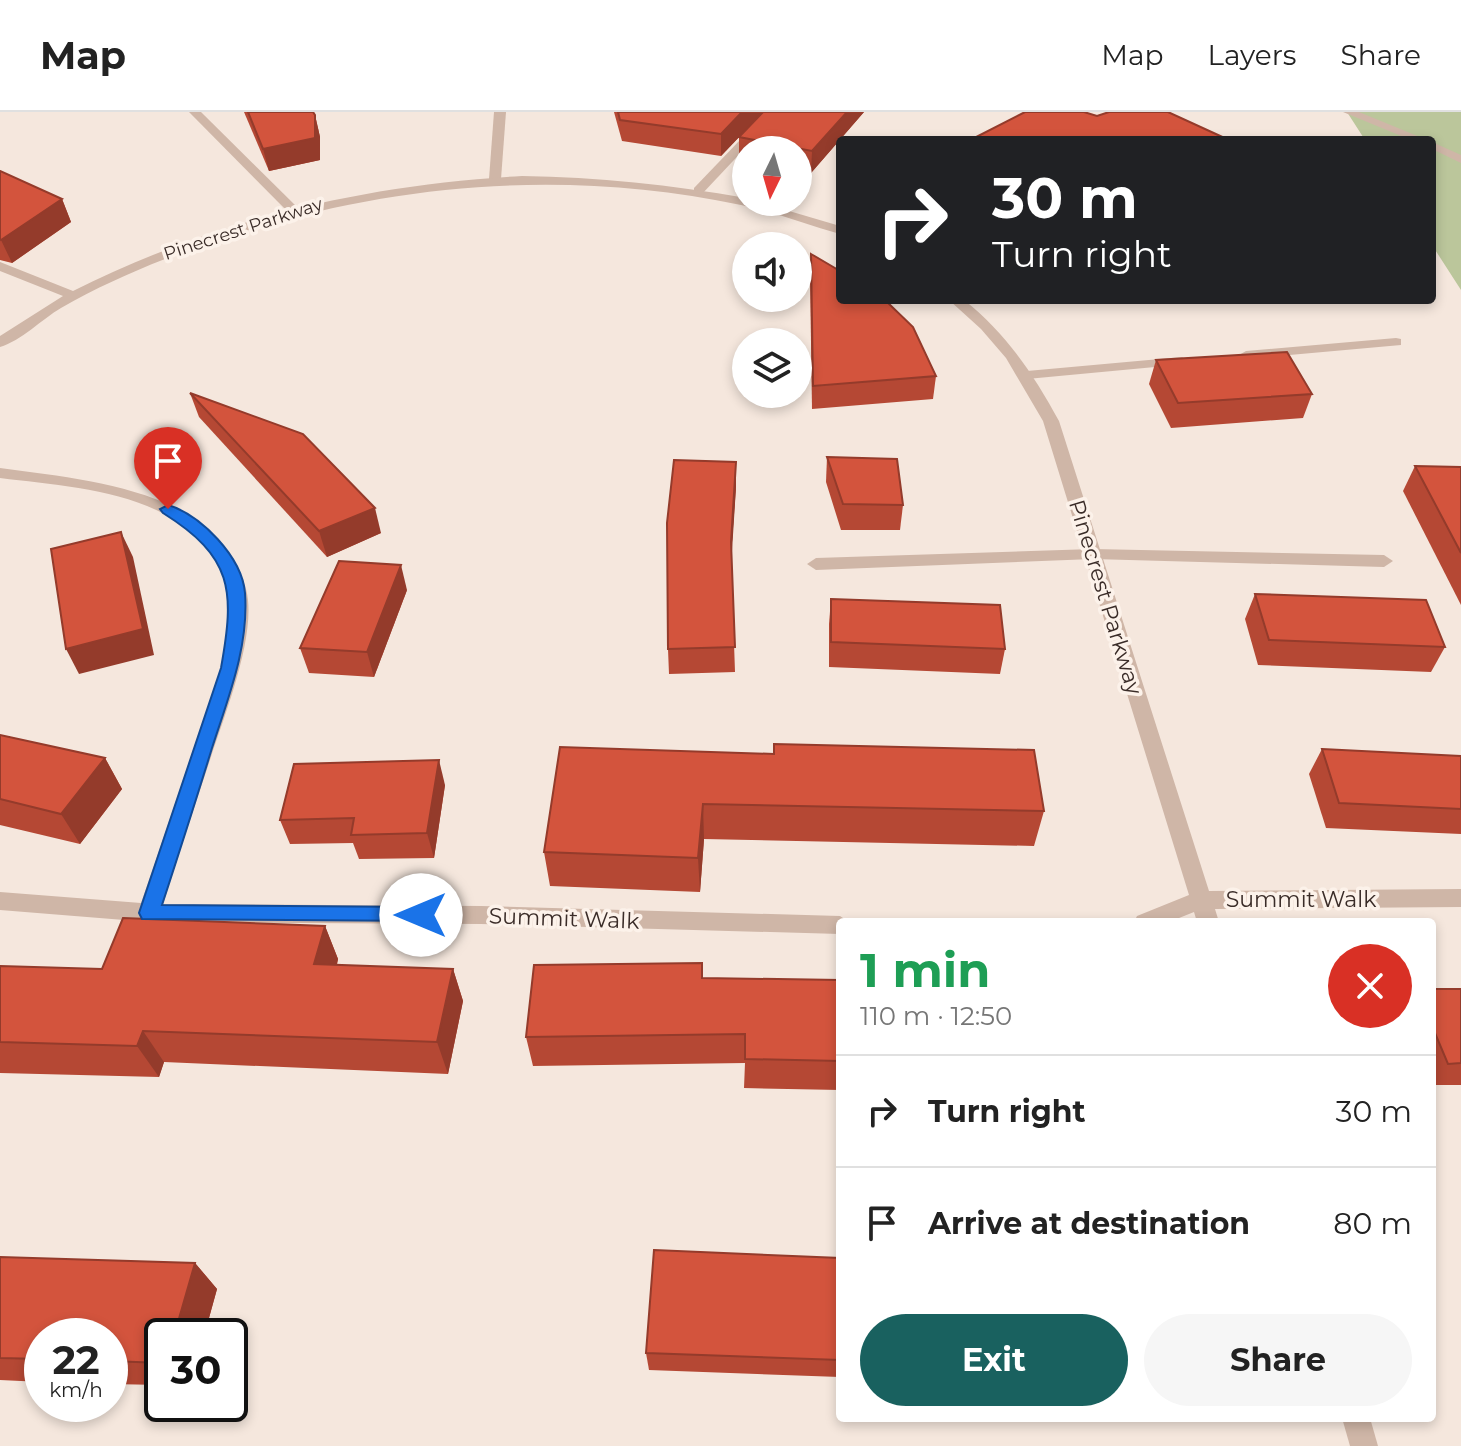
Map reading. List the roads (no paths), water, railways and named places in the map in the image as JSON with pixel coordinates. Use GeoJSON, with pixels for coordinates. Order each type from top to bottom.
{"type":"FeatureCollection","features":[{"type":"Feature","properties":{"kind":"street"},"geometry":{"type":"LineString","coordinates":[[195,112],[293,210]]}},
{"type":"Feature","properties":{"kind":"street"},"geometry":{"type":"LineString","coordinates":[[495,179],[500,112]]}},
{"type":"Feature","properties":{"kind":"street"},"geometry":{"type":"LineString","coordinates":[[698,191],[773,112]]}},
{"type":"Feature","properties":{"kind":"street"},"geometry":{"type":"LineString","coordinates":[[1349,112],[1411,136]]}},
{"type":"Feature","properties":{"kind":"street"},"geometry":{"type":"LineString","coordinates":[[1436,147],[1461,159]]}},
{"type":"Feature","properties":{"kind":"street","name":"Pinecrest Parkway"},"geometry":{"type":"LineString","coordinates":[[0,343],[72,295],[181,248],[293,210],[388,189],[495,179],[587,180],[698,191],[732,199]]}},
{"type":"Feature","properties":{"kind":"street","name":"Pinecrest Parkway"},"geometry":{"type":"LineString","coordinates":[[793,216],[836,229]]}},
{"type":"Feature","properties":{"kind":"street"},"geometry":{"type":"LineString","coordinates":[[0,266],[72,295]]}},
{"type":"Feature","properties":{"kind":"street","name":"Pinecrest Parkway"},"geometry":{"type":"LineString","coordinates":[[961,304],[998,335],[1027,375],[1051,421],[1207,918]]}},
{"type":"Feature","properties":{"kind":"street"},"geometry":{"type":"LineString","coordinates":[[1227,357],[1396,342]]}},
{"type":"Feature","properties":{"kind":"street"},"geometry":{"type":"LineString","coordinates":[[1027,375],[1196,360]]}},
{"type":"Feature","properties":{"kind":"street"},"geometry":{"type":"LineString","coordinates":[[0,473],[133,495],[168,509],[198,529],[222,556],[237,589],[237,626],[230,668],[149,913]]}},
{"type":"Feature","properties":{"kind":"street"},"geometry":{"type":"LineString","coordinates":[[816,564],[1093,554],[1384,561]]}},
{"type":"Feature","properties":{"kind":"street","name":"Summit Walk"},"geometry":{"type":"LineString","coordinates":[[1155,918],[1201,900],[1461,898]]}},
{"type":"Feature","properties":{"kind":"street","name":"Summit Walk"},"geometry":{"type":"LineString","coordinates":[[0,901],[149,913],[481,915],[836,925]]}},
{"type":"Feature","properties":{"kind":"street"},"geometry":{"type":"LineString","coordinates":[[1357,1422],[1364,1446]]}}]}
